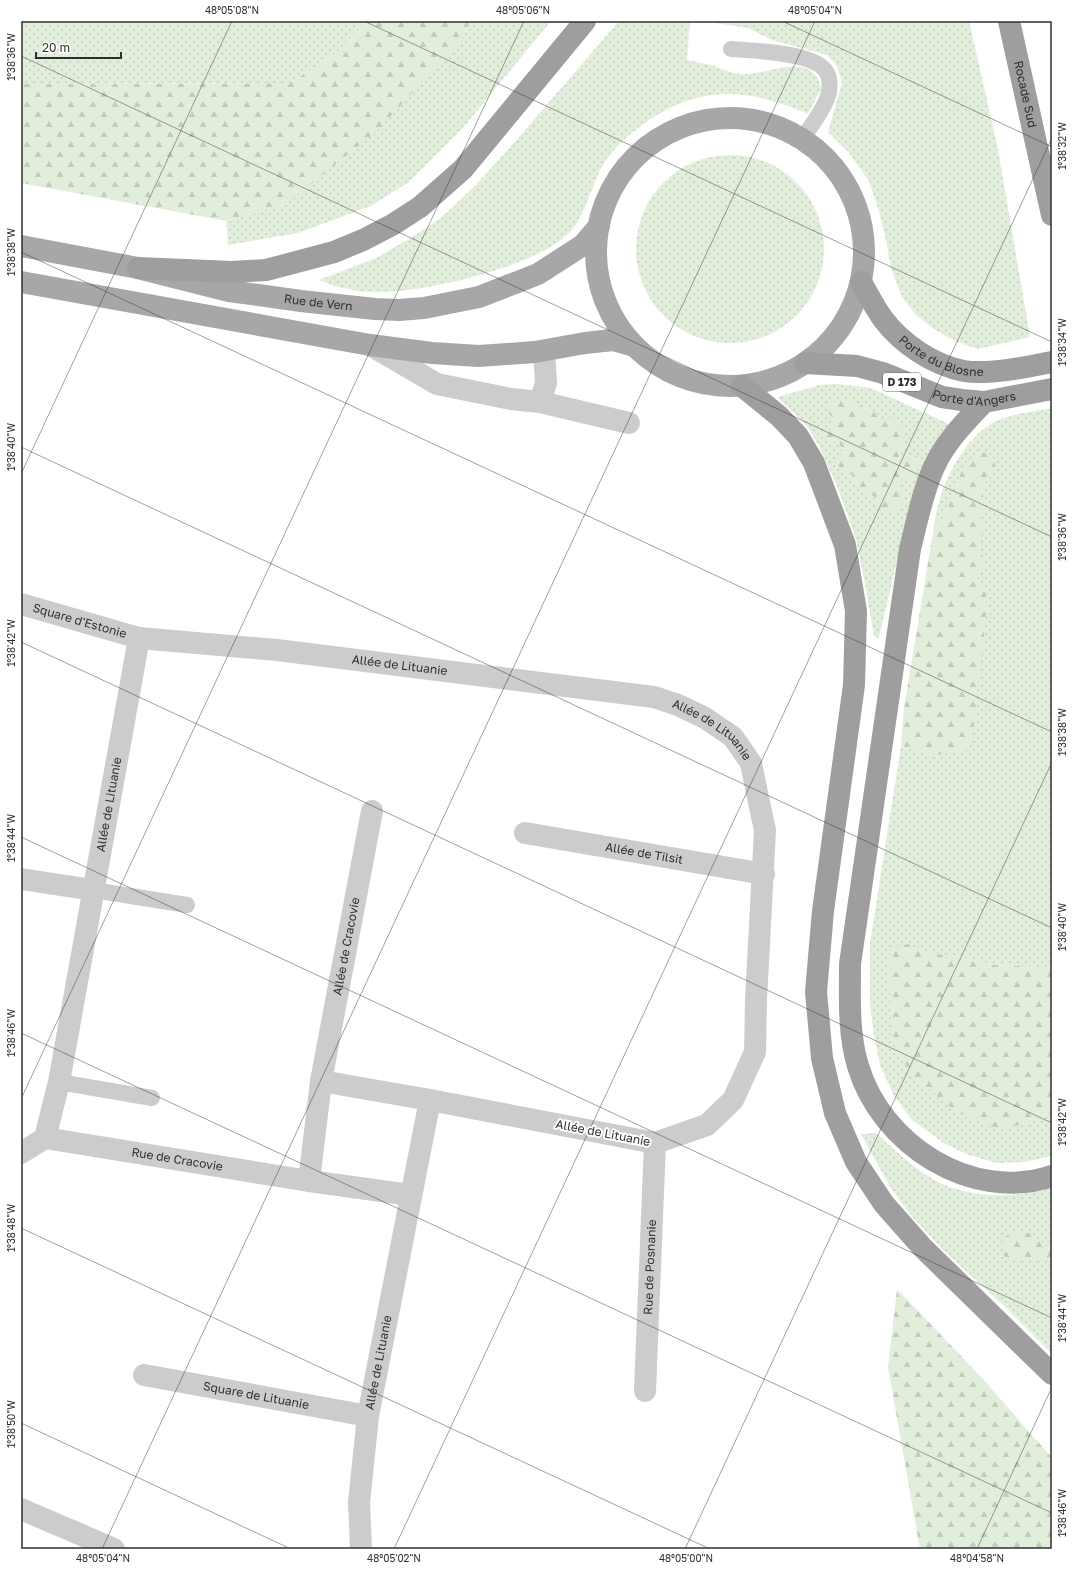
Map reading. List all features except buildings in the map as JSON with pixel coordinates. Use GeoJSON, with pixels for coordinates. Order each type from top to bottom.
{"type":"FeatureCollection","features":[{"type":"Feature","properties":{"kind":"highway"},"geometry":{"type":"LineString","coordinates":[[138,268],[232,272],[266,270],[334,252],[363,240],[392,225],[420,207],[463,168],[585,21]]}},
{"type":"Feature","properties":{"kind":"highway","name":"Rocade Sud"},"geometry":{"type":"LineString","coordinates":[[1009,21],[1052,215]]}},
{"type":"Feature","properties":{"kind":"highway","name":"Porte du Blosne"},"geometry":{"type":"LineString","coordinates":[[861,282],[883,319],[905,342],[936,362],[964,371],[994,371],[1052,362]]}},
{"type":"Feature","properties":{"kind":"highway","name":"Porte d'Angers"},"geometry":{"type":"LineString","coordinates":[[806,364],[857,366],[883,374],[942,397],[991,400],[1052,389]]}},
{"type":"Feature","properties":{"kind":"highway"},"geometry":{"type":"LineString","coordinates":[[742,386],[779,416],[798,436],[814,462],[845,545],[856,611],[854,685],[823,911],[816,992],[822,1058],[835,1113],[856,1162],[884,1204],[922,1247],[1052,1374]]}},
{"type":"Feature","properties":{"kind":"highway"},"geometry":{"type":"LineString","coordinates":[[991,400],[952,437],[934,467],[920,507],[910,549],[850,964],[852,1039],[858,1067],[873,1102],[894,1129],[924,1156],[943,1167],[962,1174],[984,1179],[1005,1182],[1025,1181],[1052,1176]]}},
{"type":"Feature","properties":{"kind":"main road"},"geometry":{"type":"LineString","coordinates":[[741,118],[773,125],[802,138],[828,160],[844,181],[860,216],[865,249],[861,282],[850,314],[831,341],[806,364],[775,379],[742,386],[713,386],[684,379],[657,365],[634,346],[615,320],[602,291],[596,259],[599,226],[609,196],[626,168],[650,145],[678,129],[709,120],[741,118]]}},
{"type":"Feature","properties":{"kind":"main road","name":"Rue de Vern"},"geometry":{"type":"LineString","coordinates":[[21,246],[138,268],[228,290],[301,301],[399,310],[424,308],[479,297],[538,274],[583,245],[599,226]]}},
{"type":"Feature","properties":{"kind":"main road"},"geometry":{"type":"LineString","coordinates":[[21,282],[370,345],[432,353],[479,356],[544,351],[585,343],[614,340],[634,346]]}},
{"type":"Feature","properties":{"kind":"street"},"geometry":{"type":"LineString","coordinates":[[370,345],[437,384],[511,399],[540,402],[629,423]]}},
{"type":"Feature","properties":{"kind":"street"},"geometry":{"type":"LineString","coordinates":[[540,402],[546,383],[544,351]]}},
{"type":"Feature","properties":{"kind":"street","name":"Square d'Estonie"},"geometry":{"type":"LineString","coordinates":[[21,604],[139,638]]}},
{"type":"Feature","properties":{"kind":"street","name":"Allée de Lituanie"},"geometry":{"type":"LineString","coordinates":[[45,1138],[59,1082],[139,638],[277,650],[654,697],[678,705],[705,718],[733,737],[751,763],[765,830],[764,874],[756,1000],[755,1052],[733,1100],[707,1125],[655,1143],[430,1100],[410,1195],[368,1416],[359,1502],[361,1549]]}},
{"type":"Feature","properties":{"kind":"street","name":"Allée de Cracovie"},"geometry":{"type":"LineString","coordinates":[[309,1181],[322,1081],[372,811]]}},
{"type":"Feature","properties":{"kind":"street","name":"Allée de Tilsit"},"geometry":{"type":"LineString","coordinates":[[525,833],[764,874]]}},
{"type":"Feature","properties":{"kind":"street"},"geometry":{"type":"LineString","coordinates":[[21,879],[93,890]]}},
{"type":"Feature","properties":{"kind":"street"},"geometry":{"type":"LineString","coordinates":[[322,1081],[430,1100]]}},
{"type":"Feature","properties":{"kind":"street"},"geometry":{"type":"LineString","coordinates":[[21,1153],[45,1138]]}},
{"type":"Feature","properties":{"kind":"street","name":"Rue de Cracovie"},"geometry":{"type":"LineString","coordinates":[[45,1138],[309,1181],[410,1195]]}},
{"type":"Feature","properties":{"kind":"street","name":"Rue de Posnanie"},"geometry":{"type":"LineString","coordinates":[[645,1391],[655,1143]]}},
{"type":"Feature","properties":{"kind":"street","name":"Square de Lituanie"},"geometry":{"type":"LineString","coordinates":[[144,1375],[368,1416]]}},
{"type":"Feature","properties":{"kind":"street"},"geometry":{"type":"LineString","coordinates":[[21,1509],[114,1549]]}},
{"type":"Feature","properties":{"kind":"lane"},"geometry":{"type":"LineString","coordinates":[[731,49],[796,56],[813,61],[826,70],[830,83],[827,97],[816,119],[802,138]]}},
{"type":"Feature","properties":{"kind":"lane"},"geometry":{"type":"LineString","coordinates":[[93,890],[187,905]]}},
{"type":"Feature","properties":{"kind":"lane"},"geometry":{"type":"LineString","coordinates":[[59,1082],[152,1098]]}},
{"type":"Feature","properties":{"kind":"green space"},"geometry":{"type":"Polygon","coordinates":[[[21,21],[367,21],[336,53],[290,83],[21,84],[21,21]]]}},
{"type":"Feature","properties":{"kind":"green space"},"geometry":{"type":"Polygon","coordinates":[[[367,21],[471,21],[461,40],[377,131],[286,204],[226,221],[21,183],[21,84],[290,83],[336,53],[367,21]]]}},
{"type":"Feature","properties":{"kind":"green space"},"geometry":{"type":"Polygon","coordinates":[[[471,21],[551,21],[462,129],[409,182],[371,206],[298,233],[228,245],[226,221],[286,204],[461,40],[471,21]]]}},
{"type":"Feature","properties":{"kind":"green space"},"geometry":{"type":"Polygon","coordinates":[[[619,21],[969,21],[998,149],[1030,337],[978,349],[955,341],[934,329],[916,315],[902,297],[891,269],[879,211],[869,181],[850,154],[828,132],[842,83],[837,66],[827,55],[772,40],[748,28],[715,23],[690,22],[687,60],[707,64],[738,74],[755,73],[793,66],[803,67],[811,71],[818,78],[821,89],[808,114],[786,105],[745,95],[725,94],[705,96],[686,101],[666,110],[645,123],[618,146],[604,163],[575,226],[569,233],[553,245],[533,256],[482,274],[429,287],[405,290],[384,292],[359,291],[334,286],[319,280],[376,258],[441,218],[476,185],[619,21]]]}},
{"type":"Feature","properties":{"kind":"green space"},"geometry":{"type":"Polygon","coordinates":[[[730,155],[757,159],[774,166],[796,183],[813,205],[820,222],[824,249],[820,276],[813,293],[796,315],[774,332],[757,339],[730,343],[703,339],[686,332],[664,315],[647,293],[640,276],[636,249],[640,222],[647,205],[664,183],[686,166],[703,159],[730,155]]]}},
{"type":"Feature","properties":{"kind":"green space"},"geometry":{"type":"Polygon","coordinates":[[[837,384],[871,388],[949,424],[919,477],[878,638],[874,636],[856,539],[839,491],[819,446],[807,426],[777,397],[820,385],[837,384]],[[859,404],[834,422],[833,429],[823,432],[837,441],[845,454],[851,471],[864,488],[867,495],[874,496],[906,492],[897,488],[907,458],[899,458],[904,443],[874,411],[866,409],[859,404]]]}},
{"type":"Feature","properties":{"kind":"green space"},"geometry":{"type":"Polygon","coordinates":[[[840,399],[859,404],[866,409],[874,411],[882,420],[891,418],[902,429],[904,443],[899,458],[907,458],[914,454],[920,460],[918,472],[907,482],[901,479],[897,488],[906,492],[902,507],[893,512],[881,513],[874,496],[867,495],[864,488],[854,484],[851,471],[844,473],[837,464],[837,456],[845,453],[837,441],[830,444],[822,438],[822,432],[833,429],[834,422],[828,410],[830,402],[840,399]]]}},
{"type":"Feature","properties":{"kind":"green space"},"geometry":{"type":"Polygon","coordinates":[[[1052,408],[1052,967],[994,965],[966,958],[922,952],[908,944],[1031,1122],[1052,1111],[1052,1156],[1025,1162],[997,1163],[969,1155],[945,1144],[912,1120],[894,1096],[880,1065],[874,1036],[870,1004],[870,943],[901,746],[921,751],[932,756],[986,594],[977,578],[984,561],[979,544],[983,528],[980,514],[986,503],[982,492],[984,485],[996,469],[962,468],[957,486],[944,517],[934,526],[941,496],[954,466],[963,451],[985,428],[1003,418],[1052,408]]]}},
{"type":"Feature","properties":{"kind":"green space"},"geometry":{"type":"Polygon","coordinates":[[[981,451],[993,456],[996,469],[984,485],[982,492],[986,503],[980,514],[984,528],[979,544],[984,561],[977,578],[986,594],[987,609],[971,749],[932,756],[921,751],[901,746],[904,708],[934,526],[944,517],[957,486],[962,468],[966,462],[981,451]]]}},
{"type":"Feature","properties":{"kind":"green space"},"geometry":{"type":"Polygon","coordinates":[[[908,944],[922,952],[966,958],[994,965],[1052,967],[1052,1111],[1031,1122],[1000,1130],[951,1108],[913,1076],[892,1042],[889,976],[890,948],[908,944]]]}},
{"type":"Feature","properties":{"kind":"green space"},"geometry":{"type":"Polygon","coordinates":[[[876,1133],[903,1158],[925,1174],[946,1186],[991,1195],[1023,1194],[1052,1187],[1052,1249],[1050,1250],[1032,1234],[1011,1260],[1052,1260],[1052,1354],[1003,1305],[943,1250],[910,1214],[889,1185],[861,1134],[876,1133]]]}},
{"type":"Feature","properties":{"kind":"green space"},"geometry":{"type":"Polygon","coordinates":[[[1015,1230],[1032,1234],[1050,1250],[1052,1249],[1052,1260],[1011,1260],[1004,1256],[1002,1239],[1015,1230]]]}},
{"type":"Feature","properties":{"kind":"green space"},"geometry":{"type":"Polygon","coordinates":[[[897,1289],[983,1379],[1052,1458],[1052,1549],[920,1549],[888,1367],[897,1289]]]}}]}
